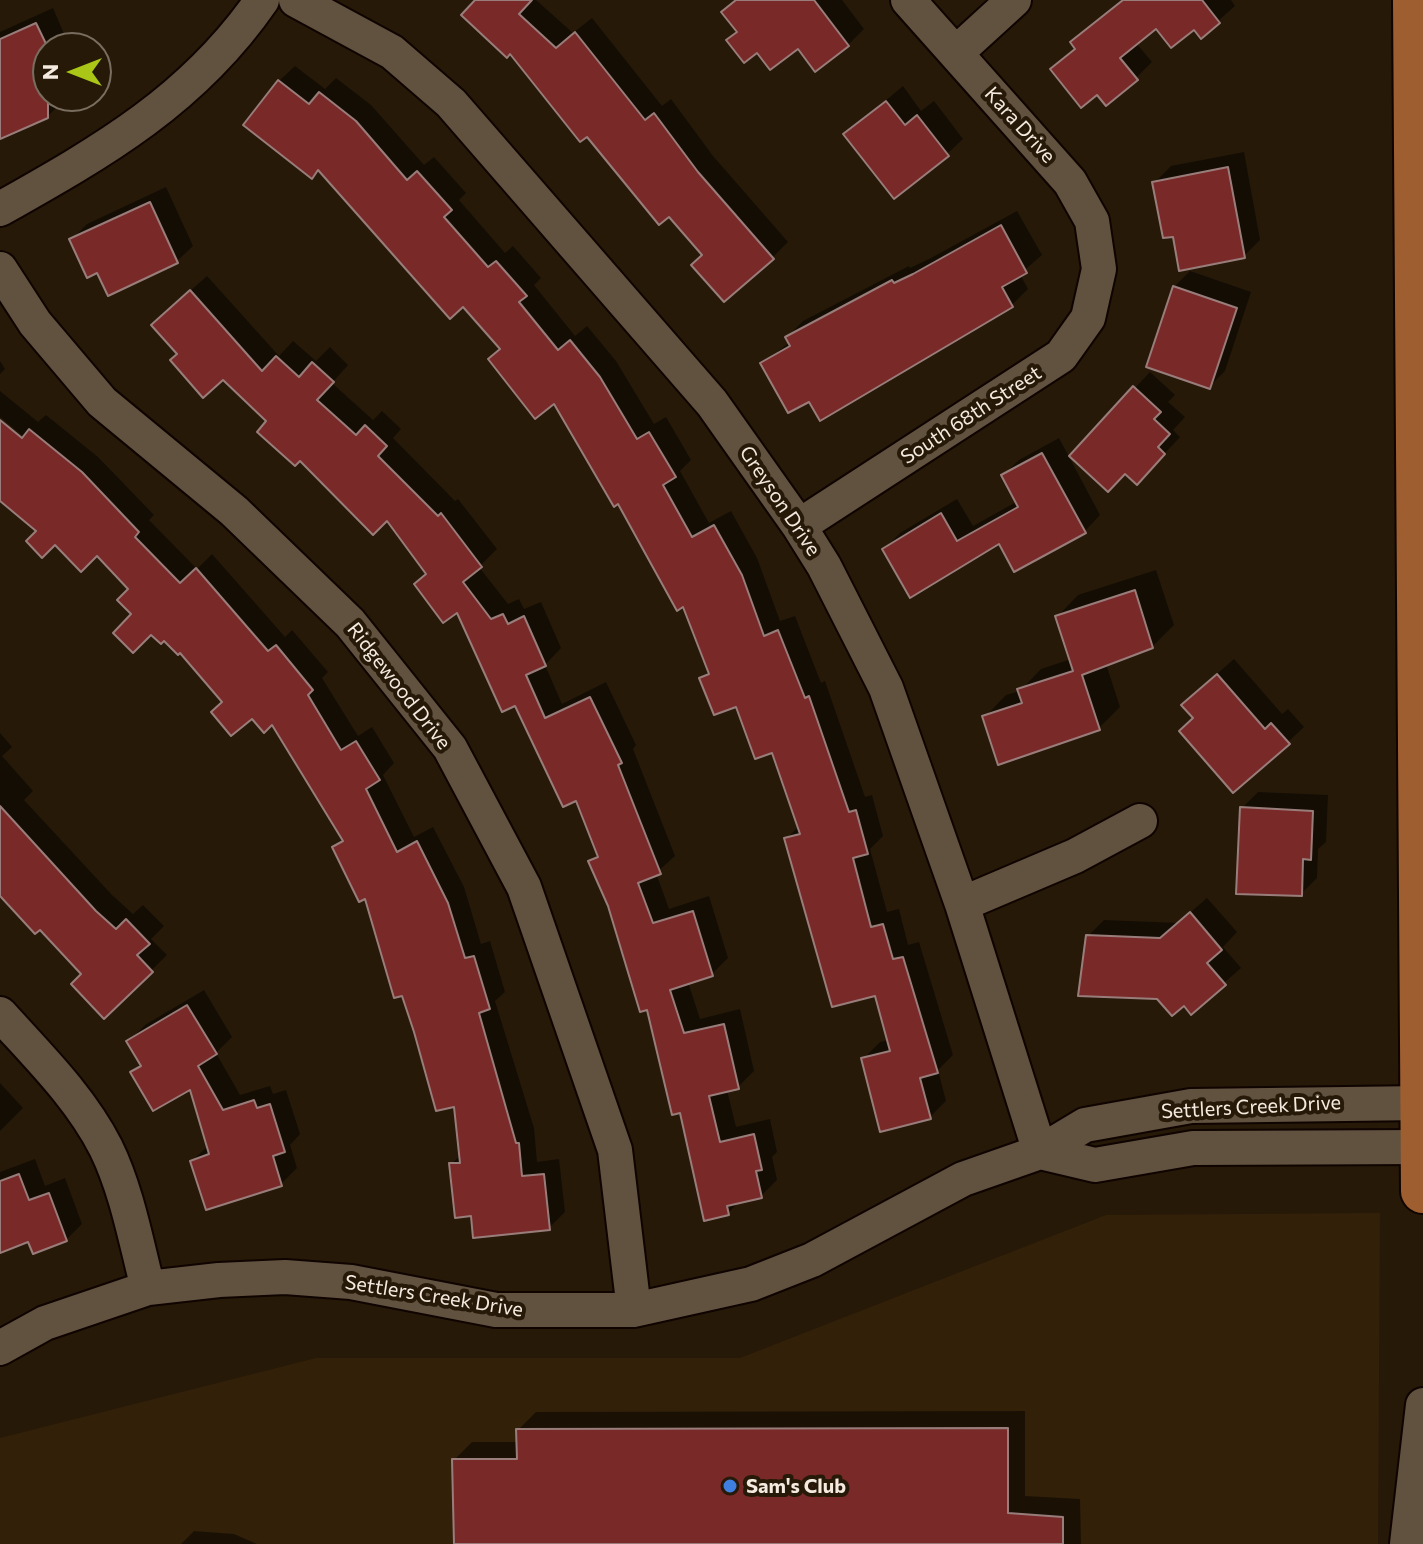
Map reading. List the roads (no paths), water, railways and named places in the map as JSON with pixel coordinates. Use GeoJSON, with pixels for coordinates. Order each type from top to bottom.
{"type":"FeatureCollection","features":[{"type":"Feature","properties":{"kind":"main road"},"geometry":{"type":"LineString","coordinates":[[1415,0],[1421,489],[1423,1191]]}},
{"type":"Feature","properties":{"kind":"street"},"geometry":{"type":"LineString","coordinates":[[0,209],[119,141],[184,91],[241,31],[262,0]]}},
{"type":"Feature","properties":{"kind":"street","name":"Greyson Drive"},"geometry":{"type":"LineString","coordinates":[[296,0],[392,52],[451,103],[712,403],[799,526],[824,566],[886,688],[962,904],[1040,1152]]}},
{"type":"Feature","properties":{"kind":"street","name":"Kara Drive"},"geometry":{"type":"LineString","coordinates":[[908,0],[1070,182],[1092,221],[1099,269]]}},
{"type":"Feature","properties":{"kind":"street"},"geometry":{"type":"LineString","coordinates":[[956,53],[1014,0]]}},
{"type":"Feature","properties":{"kind":"street","name":"Ridgewood Drive"},"geometry":{"type":"LineString","coordinates":[[0,269],[35,323],[102,402],[234,511],[350,623],[450,748],[524,887],[615,1150],[634,1310]]}},
{"type":"Feature","properties":{"kind":"street","name":"South 68th Street"},"geometry":{"type":"LineString","coordinates":[[799,526],[1061,356],[1088,318],[1099,269]]}},
{"type":"Feature","properties":{"kind":"street"},"geometry":{"type":"LineString","coordinates":[[962,904],[1075,856],[1140,821]]}},
{"type":"Feature","properties":{"kind":"street"},"geometry":{"type":"LineString","coordinates":[[0,1014],[68,1089],[105,1147],[123,1190],[148,1288]]}},
{"type":"Feature","properties":{"kind":"street","name":"Settlers Creek Drive"},"geometry":{"type":"LineString","coordinates":[[0,1348],[45,1323],[148,1288],[219,1280],[285,1277],[351,1282],[496,1310],[634,1310],[751,1284],[812,1260],[963,1179],[1040,1152],[1085,1125],[1169,1109],[1225,1104],[1422,1102]]}},
{"type":"Feature","properties":{"kind":"street","name":"Settlers Creek Drive"},"geometry":{"type":"LineString","coordinates":[[1040,1152],[1095,1165],[1193,1148],[1422,1147]]}},
{"type":"Feature","properties":{"kind":"street"},"geometry":{"type":"LineString","coordinates":[[1407,1544],[1423,1405]]}},
{"type":"Feature","properties":{"kind":"place","name":"Sam's Club"},"geometry":{"type":"Point","coordinates":[730,1486]}}]}
